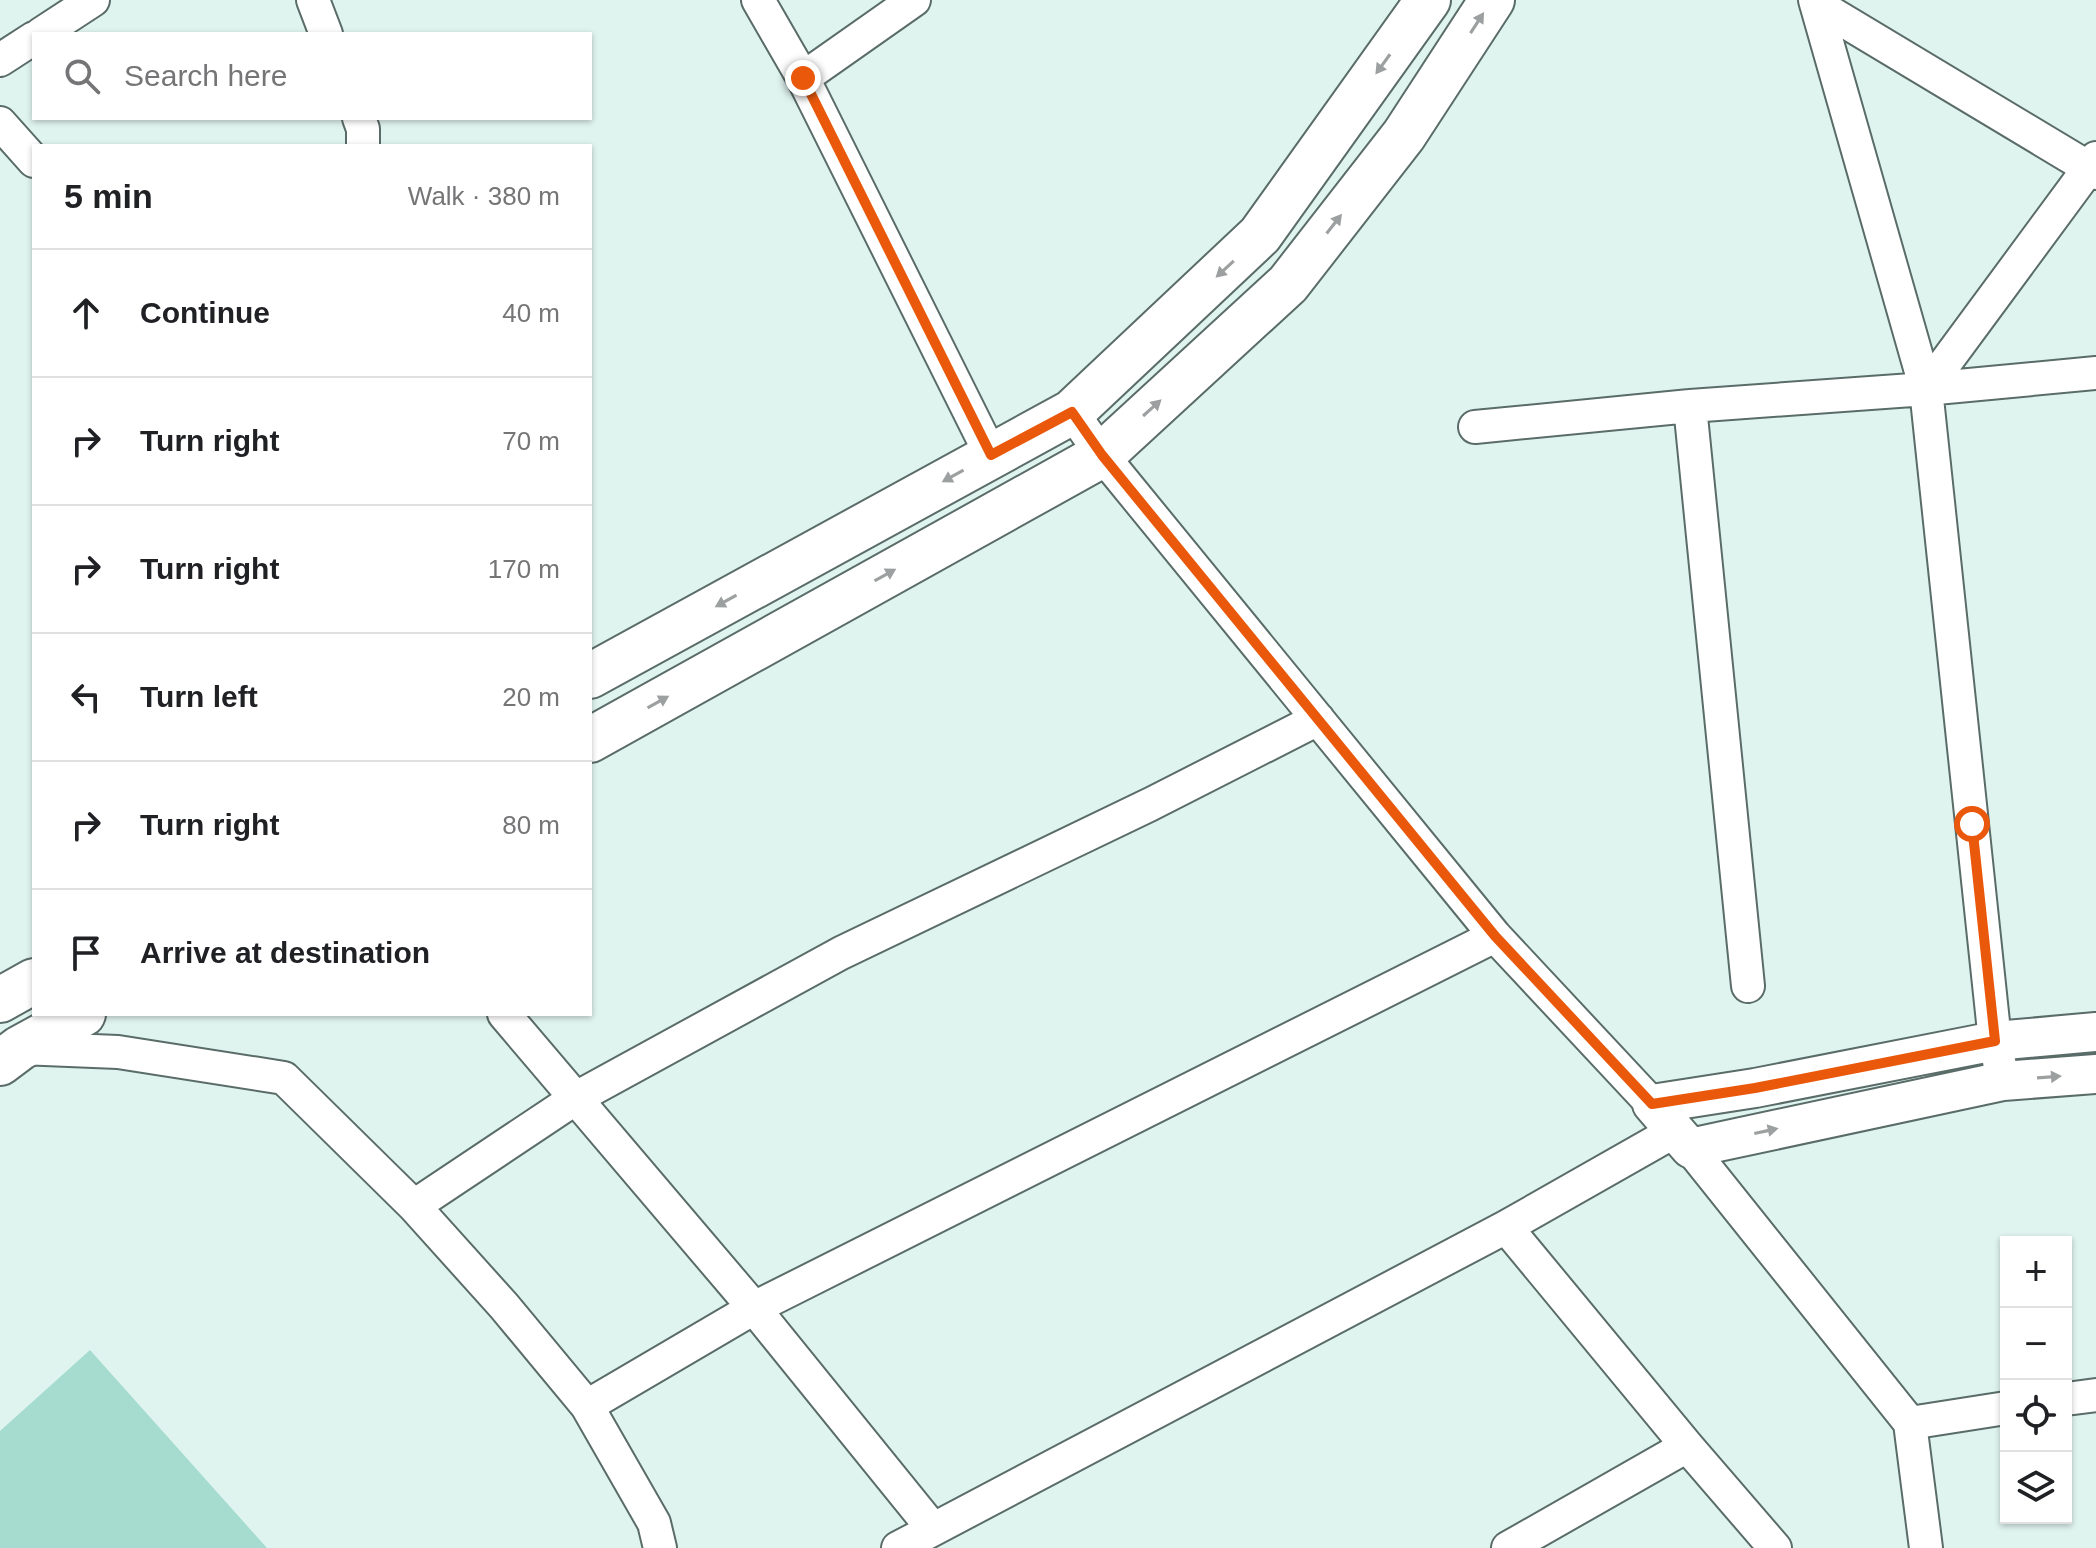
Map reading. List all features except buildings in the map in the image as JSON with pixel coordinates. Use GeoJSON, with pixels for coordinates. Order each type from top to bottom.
{"type":"FeatureCollection","features":[{"type":"Feature","properties":{"kind":"main road"},"geometry":{"type":"LineString","coordinates":[[592,675],[1072,412],[1260,235],[1428,0]]}},
{"type":"Feature","properties":{"kind":"main road"},"geometry":{"type":"LineString","coordinates":[[592,739],[1102,455],[1288,284],[1404,135],[1492,0]]}},
{"type":"Feature","properties":{"kind":"main road"},"geometry":{"type":"LineString","coordinates":[[0,1000],[32,982]]}},
{"type":"Feature","properties":{"kind":"main road"},"geometry":{"type":"LineString","coordinates":[[7,1047],[78,1016]]}},
{"type":"Feature","properties":{"kind":"street"},"geometry":{"type":"LineString","coordinates":[[44,32],[93,0]]}},
{"type":"Feature","properties":{"kind":"street"},"geometry":{"type":"LineString","coordinates":[[313,0],[325,32]]}},
{"type":"Feature","properties":{"kind":"street"},"geometry":{"type":"LineString","coordinates":[[758,0],[803,78],[991,455]]}},
{"type":"Feature","properties":{"kind":"street"},"geometry":{"type":"LineString","coordinates":[[803,78],[914,0]]}},
{"type":"Feature","properties":{"kind":"street"},"geometry":{"type":"LineString","coordinates":[[1817,1],[2094,166],[1926,389]]}},
{"type":"Feature","properties":{"kind":"street"},"geometry":{"type":"LineString","coordinates":[[1817,1],[1926,389],[1995,1041],[2003,1081]]}},
{"type":"Feature","properties":{"kind":"street"},"geometry":{"type":"LineString","coordinates":[[0,60],[32,39]]}},
{"type":"Feature","properties":{"kind":"street"},"geometry":{"type":"LineString","coordinates":[[360,120],[363,144]]}},
{"type":"Feature","properties":{"kind":"street"},"geometry":{"type":"LineString","coordinates":[[0,123],[32,159]]}},
{"type":"Feature","properties":{"kind":"street"},"geometry":{"type":"LineString","coordinates":[[1475,427],[2096,373]]}},
{"type":"Feature","properties":{"kind":"street"},"geometry":{"type":"LineString","coordinates":[[1690,406],[1748,986]]}},
{"type":"Feature","properties":{"kind":"street"},"geometry":{"type":"LineString","coordinates":[[1072,412],[1102,455],[1495,936],[1672,1128],[1910,1423],[1926,1548]]}},
{"type":"Feature","properties":{"kind":"street"},"geometry":{"type":"LineString","coordinates":[[414,1206],[576,1098],[841,953],[1151,804],[1318,719]]}},
{"type":"Feature","properties":{"kind":"street"},"geometry":{"type":"LineString","coordinates":[[587,1406],[754,1308],[1495,936]]}},
{"type":"Feature","properties":{"kind":"street"},"geometry":{"type":"LineString","coordinates":[[506,1016],[754,1308],[933,1529]]}},
{"type":"Feature","properties":{"kind":"street"},"geometry":{"type":"LineString","coordinates":[[898,1548],[1506,1227],[1672,1128],[1755,1088],[1995,1041],[2096,1032]]}},
{"type":"Feature","properties":{"kind":"street"},"geometry":{"type":"LineString","coordinates":[[7,1047],[118,1052],[284,1078],[414,1206],[504,1306],[587,1406],[654,1523],[660,1548]]}},
{"type":"Feature","properties":{"kind":"street"},"geometry":{"type":"LineString","coordinates":[[1672,1128],[2003,1081],[2096,1074]]}},
{"type":"Feature","properties":{"kind":"street"},"geometry":{"type":"LineString","coordinates":[[1506,1227],[1775,1548]]}},
{"type":"Feature","properties":{"kind":"street"},"geometry":{"type":"LineString","coordinates":[[2072,1398],[2096,1395]]}},
{"type":"Feature","properties":{"kind":"street"},"geometry":{"type":"LineString","coordinates":[[1910,1423],[2000,1409]]}},
{"type":"Feature","properties":{"kind":"street"},"geometry":{"type":"LineString","coordinates":[[1508,1548],[1687,1446]]}},
{"type":"Feature","properties":{"kind":"green space"},"geometry":{"type":"Polygon","coordinates":[[[90,1350],[267,1548],[0,1548],[0,1431],[90,1350]]]}},
{"type":"Feature","properties":{"kind":"route"},"geometry":{"type":"LineString","coordinates":[[803,78],[991,455],[1072,412],[1102,455],[1495,936],[1652,1104],[1755,1088],[1995,1041],[1972,824]]}}]}
